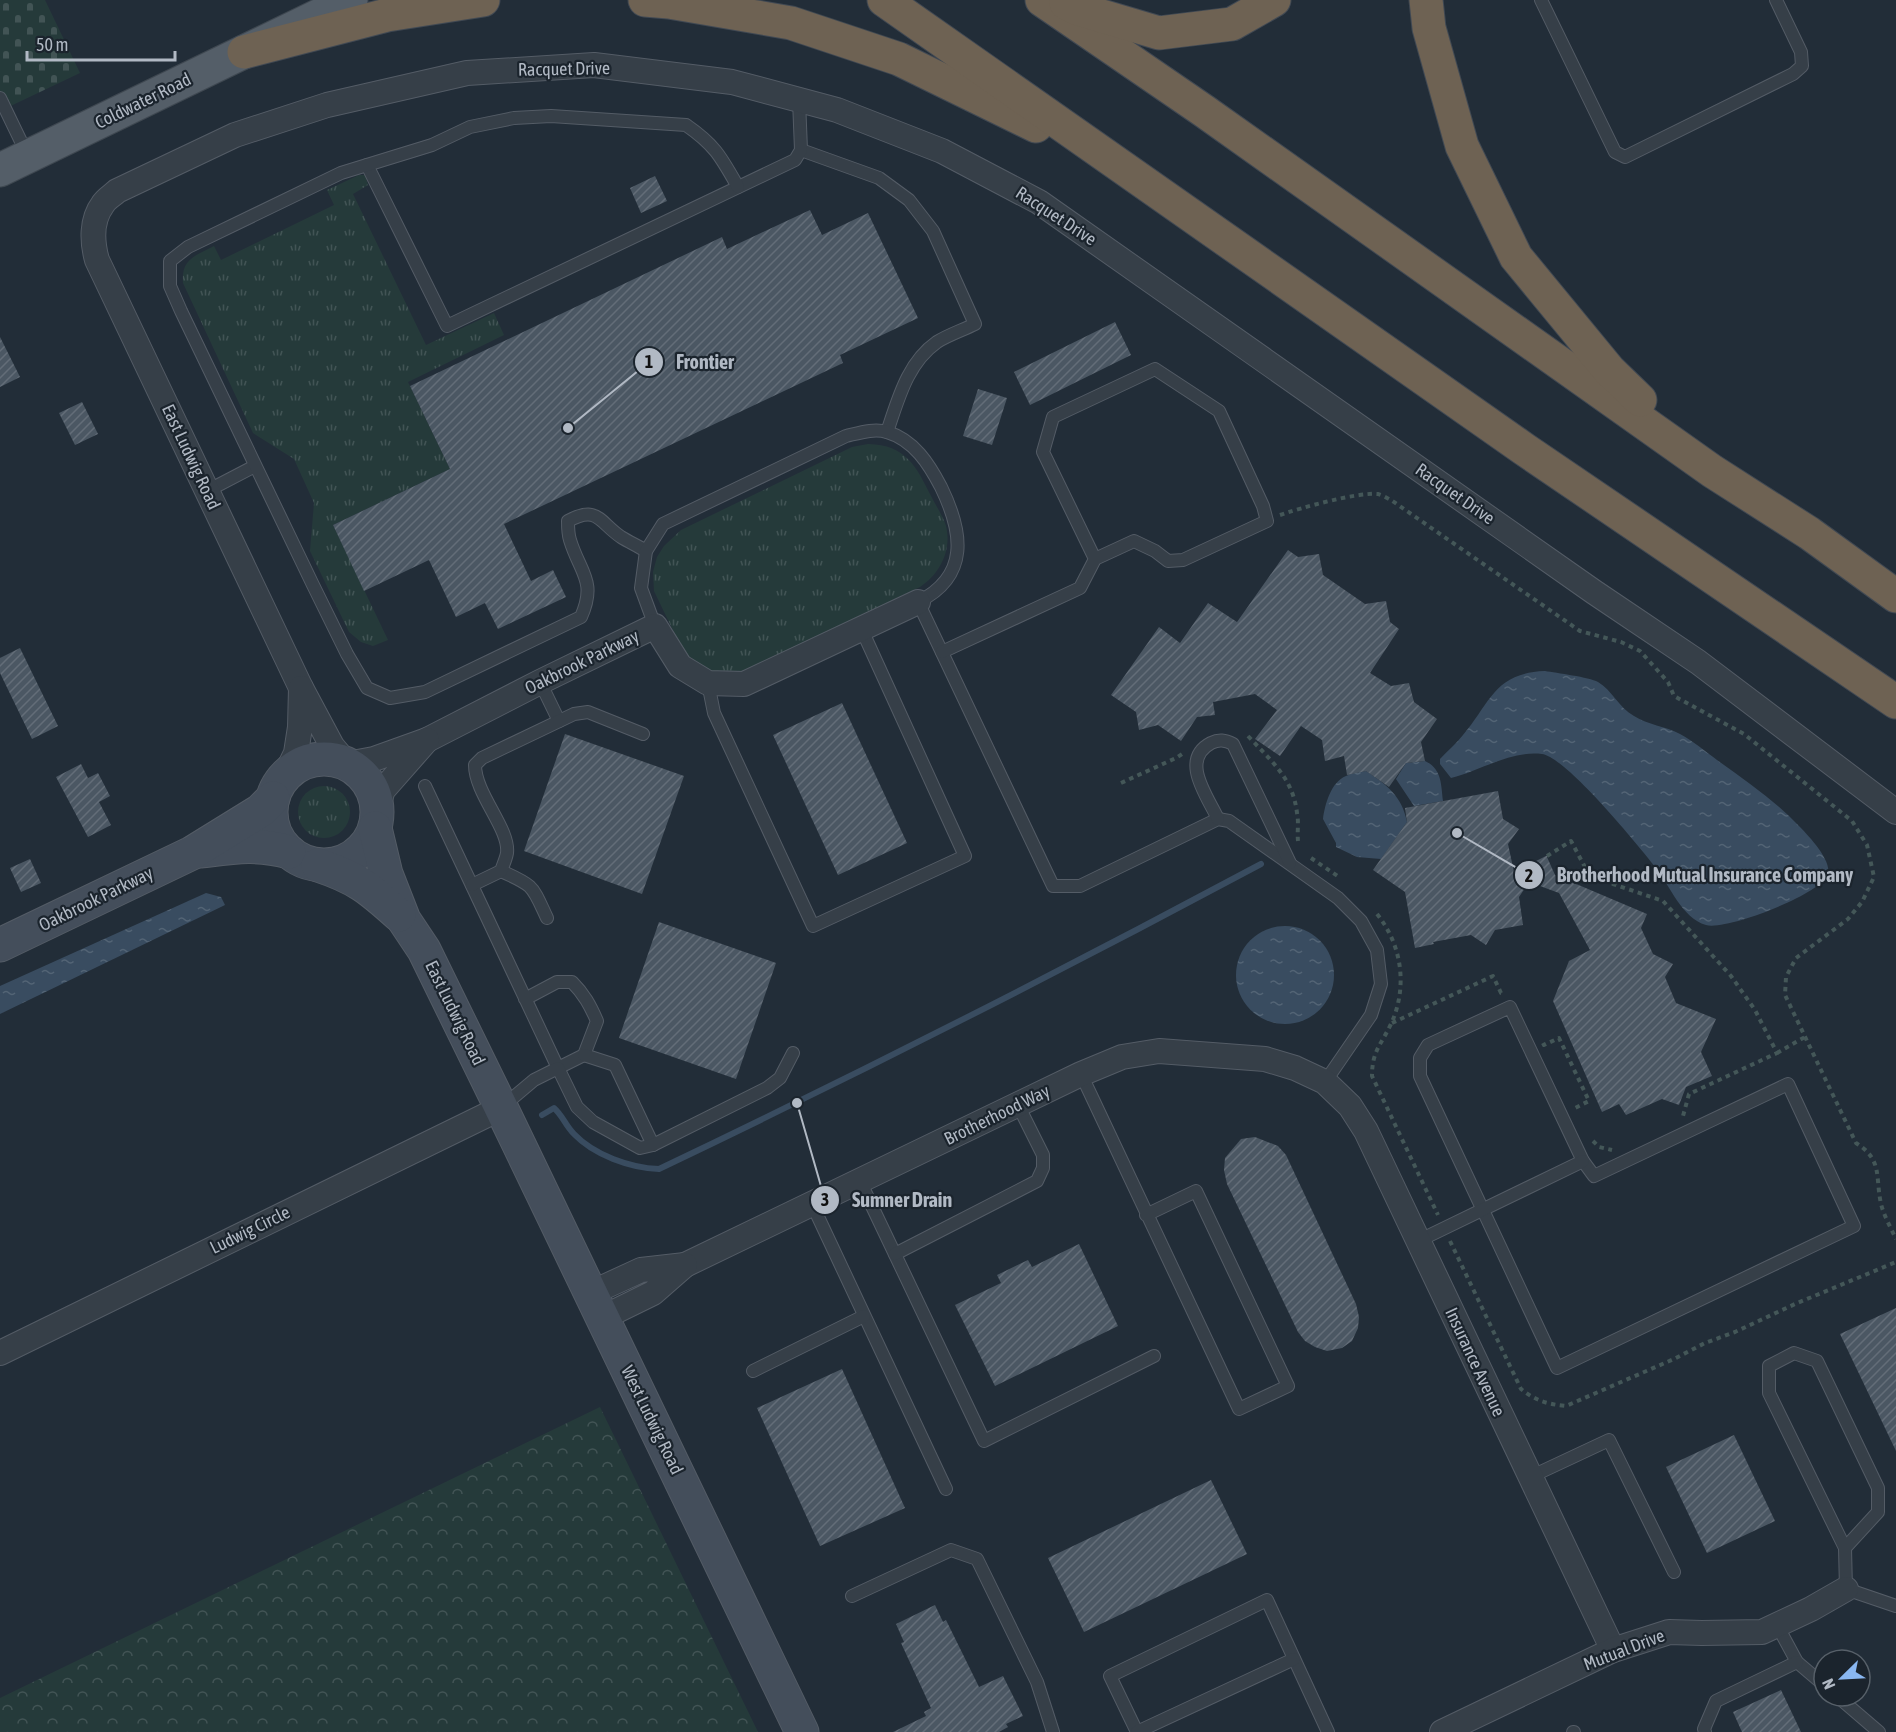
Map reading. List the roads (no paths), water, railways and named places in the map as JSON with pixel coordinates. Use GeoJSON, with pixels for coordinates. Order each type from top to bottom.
{"type":"FeatureCollection","features":[{"type":"Feature","properties":{"kind":"highway"},"geometry":{"type":"LineString","coordinates":[[244,52],[387,15],[483,0]]}},
{"type":"Feature","properties":{"kind":"highway"},"geometry":{"type":"LineString","coordinates":[[645,0],[791,23],[899,59],[1132,173]]}},
{"type":"Feature","properties":{"kind":"highway"},"geometry":{"type":"LineString","coordinates":[[884,0],[1534,455],[1896,702]]}},
{"type":"Feature","properties":{"kind":"highway"},"geometry":{"type":"LineString","coordinates":[[1042,0],[1204,111],[1712,471],[1809,533],[1896,596]]}},
{"type":"Feature","properties":{"kind":"highway"},"geometry":{"type":"LineString","coordinates":[[1060,0],[1078,9],[1159,33],[1232,24],[1274,0]]}},
{"type":"Feature","properties":{"kind":"highway"},"geometry":{"type":"LineString","coordinates":[[1426,0],[1429,28],[1462,146],[1516,257],[1610,370],[1712,471]]}},
{"type":"Feature","properties":{"kind":"main road","name":"Coldwater Road"},"geometry":{"type":"LineString","coordinates":[[14,164],[351,0]]}},
{"type":"Feature","properties":{"kind":"main road"},"geometry":{"type":"LineString","coordinates":[[335,759],[347,764],[360,772],[376,798],[376,818],[369,842],[353,857],[333,865],[318,865],[302,861],[289,852],[274,829],[271,816],[279,787],[296,767],[309,761],[335,759]]}},
{"type":"Feature","properties":{"kind":"main road","name":"Oakbrook Parkway"},"geometry":{"type":"LineString","coordinates":[[0,945],[192,853],[260,811],[279,787]]}},
{"type":"Feature","properties":{"kind":"main road","name":"East Ludwig Road"},"geometry":{"type":"LineString","coordinates":[[376,818],[386,874],[404,920],[424,950],[501,1108]]}},
{"type":"Feature","properties":{"kind":"main road","name":"Oakbrook Parkway"},"geometry":{"type":"LineString","coordinates":[[192,853],[243,846],[269,846],[289,852]]}},
{"type":"Feature","properties":{"kind":"main road","name":"East Ludwig Road"},"geometry":{"type":"LineString","coordinates":[[318,865],[348,875],[368,887],[404,920]]}},
{"type":"Feature","properties":{"kind":"main road","name":"West Ludwig Road"},"geometry":{"type":"LineString","coordinates":[[501,1108],[802,1732]]}},
{"type":"Feature","properties":{"kind":"street","name":"Racquet Drive"},"geometry":{"type":"LineString","coordinates":[[94,222],[103,204],[117,191],[235,135],[327,105],[467,73],[594,65],[732,82],[837,110],[942,151],[1039,202],[1698,663],[1896,812]]}},
{"type":"Feature","properties":{"kind":"street","name":"East Ludwig Road"},"geometry":{"type":"LineString","coordinates":[[94,222],[93,245],[97,260],[301,688],[332,746],[347,764]]}},
{"type":"Feature","properties":{"kind":"street","name":"Oakbrook Parkway"},"geometry":{"type":"LineString","coordinates":[[347,764],[374,759],[426,740],[655,626],[680,666],[708,683],[744,684],[918,602]]}},
{"type":"Feature","properties":{"kind":"street","name":"East Ludwig Road"},"geometry":{"type":"LineString","coordinates":[[279,787],[296,753],[300,727],[301,688]]}},
{"type":"Feature","properties":{"kind":"street","name":"Oakbrook Parkway"},"geometry":{"type":"LineString","coordinates":[[376,818],[382,790],[426,740]]}},
{"type":"Feature","properties":{"kind":"street","name":"Brotherhood Way"},"geometry":{"type":"LineString","coordinates":[[596,1305],[641,1270],[686,1265],[1081,1074],[1122,1057],[1159,1051],[1265,1059],[1295,1068],[1325,1082]]}},
{"type":"Feature","properties":{"kind":"street","name":"Insurance Avenue"},"geometry":{"type":"LineString","coordinates":[[1325,1082],[1350,1106],[1366,1131],[1613,1650]]}},
{"type":"Feature","properties":{"kind":"street","name":"Ludwig Circle"},"geometry":{"type":"LineString","coordinates":[[0,1353],[501,1108]]}},
{"type":"Feature","properties":{"kind":"street","name":"Mutual Drive"},"geometry":{"type":"LineString","coordinates":[[1446,1731],[1613,1650],[1669,1632],[1762,1632],[1811,1609],[1846,1589]]}},
{"type":"Feature","properties":{"kind":"lane"},"geometry":{"type":"LineString","coordinates":[[1541,0],[1615,152],[1625,157],[1793,74],[1802,66],[1801,52],[1776,0]]}},
{"type":"Feature","properties":{"kind":"lane"},"geometry":{"type":"LineString","coordinates":[[0,98],[14,164]]}},
{"type":"Feature","properties":{"kind":"lane"},"geometry":{"type":"LineString","coordinates":[[367,165],[447,326],[795,160],[801,150],[799,100]]}},
{"type":"Feature","properties":{"kind":"lane"},"geometry":{"type":"LineString","coordinates":[[646,551],[620,536],[599,517],[581,514],[568,521],[569,538],[588,581],[588,603],[581,617],[425,692],[390,698],[367,688],[255,466],[170,286],[171,261],[188,247],[341,173],[432,145],[470,127],[514,118],[551,116],[686,125],[704,137],[718,152],[738,187]]}},
{"type":"Feature","properties":{"kind":"lane"},"geometry":{"type":"LineString","coordinates":[[801,150],[879,178],[909,200],[933,231],[975,324],[937,342],[914,364],[900,393],[887,432]]}},
{"type":"Feature","properties":{"kind":"lane"},"geometry":{"type":"LineString","coordinates":[[942,652],[1080,588],[1095,559],[1134,541],[1155,550],[1168,561],[1183,560],[1267,521],[1263,506],[1219,411],[1155,369],[1053,417],[1043,452],[1095,559]]}},
{"type":"Feature","properties":{"kind":"lane"},"geometry":{"type":"LineString","coordinates":[[655,626],[640,588],[646,551],[663,524],[846,436],[866,431],[887,432],[903,440],[918,451],[929,464],[950,505],[956,523],[958,541],[955,564],[945,583],[918,602],[1053,886],[1080,886],[1218,819],[1229,821],[1291,864],[1338,898],[1361,921],[1377,950],[1381,984],[1371,1015],[1325,1082]]}},
{"type":"Feature","properties":{"kind":"lane"},"geometry":{"type":"LineString","coordinates":[[207,490],[255,466]]}},
{"type":"Feature","properties":{"kind":"lane"},"geometry":{"type":"LineString","coordinates":[[708,683],[714,713],[813,926],[965,856],[861,628]]}},
{"type":"Feature","properties":{"kind":"lane"},"geometry":{"type":"LineString","coordinates":[[540,682],[559,721]]}},
{"type":"Feature","properties":{"kind":"lane"},"geometry":{"type":"LineString","coordinates":[[472,885],[501,871],[507,852],[505,838],[475,777],[475,765],[482,758],[574,714],[588,712],[643,734]]}},
{"type":"Feature","properties":{"kind":"lane"},"geometry":{"type":"LineString","coordinates":[[1218,819],[1195,769],[1197,756],[1204,747],[1216,740],[1225,740],[1233,744],[1291,864]]}},
{"type":"Feature","properties":{"kind":"lane"},"geometry":{"type":"LineString","coordinates":[[424,786],[577,1107],[592,1122],[640,1148],[653,1145],[767,1088],[780,1078],[793,1053]]}},
{"type":"Feature","properties":{"kind":"lane"},"geometry":{"type":"LineString","coordinates":[[501,871],[527,882],[534,890],[547,918]]}},
{"type":"Feature","properties":{"kind":"lane"},"geometry":{"type":"LineString","coordinates":[[501,1108],[534,1080],[584,1055],[597,1021],[587,998],[572,982],[557,982],[525,999]]}},
{"type":"Feature","properties":{"kind":"lane"},"geometry":{"type":"LineString","coordinates":[[1510,1007],[1583,1161],[1594,1176],[1788,1084],[1854,1226],[1557,1368],[1420,1076],[1420,1058],[1428,1045],[1510,1007]]}},
{"type":"Feature","properties":{"kind":"lane"},"geometry":{"type":"LineString","coordinates":[[584,1055],[615,1065],[653,1145]]}},
{"type":"Feature","properties":{"kind":"lane"},"geometry":{"type":"LineString","coordinates":[[1081,1074],[1146,1215],[1239,1409],[1288,1386],[1196,1191],[1146,1215]]}},
{"type":"Feature","properties":{"kind":"lane"},"geometry":{"type":"LineString","coordinates":[[895,1254],[1037,1181],[1043,1168],[1043,1155],[1018,1105]]}},
{"type":"Feature","properties":{"kind":"lane"},"geometry":{"type":"LineString","coordinates":[[1418,1241],[1583,1161]]}},
{"type":"Feature","properties":{"kind":"lane"},"geometry":{"type":"LineString","coordinates":[[860,1181],[984,1441],[1154,1356]]}},
{"type":"Feature","properties":{"kind":"lane"},"geometry":{"type":"LineString","coordinates":[[812,1204],[946,1489]]}},
{"type":"Feature","properties":{"kind":"lane"},"geometry":{"type":"LineString","coordinates":[[753,1371],[864,1316]]}},
{"type":"Feature","properties":{"kind":"lane"},"geometry":{"type":"LineString","coordinates":[[1845,1548],[1878,1512],[1878,1488],[1817,1361],[1794,1353],[1769,1366],[1769,1393],[1845,1548],[1846,1589],[1896,1606]]}},
{"type":"Feature","properties":{"kind":"lane"},"geometry":{"type":"LineString","coordinates":[[1530,1478],[1609,1440],[1674,1572]]}},
{"type":"Feature","properties":{"kind":"lane"},"geometry":{"type":"LineString","coordinates":[[852,1596],[951,1550],[977,1559],[1037,1682],[1053,1732]]}},
{"type":"Feature","properties":{"kind":"lane"},"geometry":{"type":"LineString","coordinates":[[1294,1659],[1137,1732],[1110,1676],[1267,1600],[1328,1732]]}},
{"type":"Feature","properties":{"kind":"lane"},"geometry":{"type":"LineString","coordinates":[[1777,1624],[1797,1662],[1812,1675]]}},
{"type":"Feature","properties":{"kind":"lane"},"geometry":{"type":"LineString","coordinates":[[1705,1732],[1704,1729],[1716,1701],[1797,1662]]}},
{"type":"Feature","properties":{"kind":"lane"},"geometry":{"type":"LineString","coordinates":[[1851,1708],[1879,1732]]}},
{"type":"Feature","properties":{"kind":"water"},"geometry":{"type":"Polygon","coordinates":[[[1545,671],[1594,680],[1629,713],[1674,731],[1694,743],[1789,816],[1823,855],[1828,874],[1822,882],[1792,901],[1752,917],[1717,925],[1706,925],[1683,909],[1656,868],[1619,823],[1568,770],[1553,759],[1542,754],[1519,755],[1451,778],[1440,764],[1440,759],[1463,735],[1495,691],[1515,677],[1545,671]]]}},
{"type":"Feature","properties":{"kind":"water"},"geometry":{"type":"Polygon","coordinates":[[[1425,761],[1431,764],[1438,773],[1443,801],[1414,806],[1396,779],[1406,763],[1425,761]]]}},
{"type":"Feature","properties":{"kind":"water"},"geometry":{"type":"Polygon","coordinates":[[[1366,771],[1381,781],[1397,798],[1407,822],[1381,859],[1357,857],[1336,847],[1323,819],[1327,800],[1336,783],[1348,775],[1366,771]]]}},
{"type":"Feature","properties":{"kind":"water"},"geometry":{"type":"Polygon","coordinates":[[[206,893],[221,897],[225,905],[0,1014],[0,986],[206,893]]]}},
{"type":"Feature","properties":{"kind":"water"},"geometry":{"type":"Polygon","coordinates":[[[1285,926],[1304,930],[1320,940],[1330,956],[1334,975],[1330,994],[1320,1010],[1304,1020],[1285,1024],[1266,1020],[1250,1010],[1240,994],[1236,975],[1240,956],[1250,940],[1266,930],[1285,926]]]}},
{"type":"Feature","properties":{"kind":"waterway"},"geometry":{"type":"LineString","coordinates":[[542,1115],[554,1108],[574,1134],[602,1154],[636,1166],[659,1169],[962,1020],[1261,864]]}},
{"type":"Feature","properties":{"kind":"place","name":"Frontier"},"geometry":{"type":"Point","coordinates":[568,428]}},
{"type":"Feature","properties":{"kind":"place","name":"Brotherhood Mutual Insurance Company"},"geometry":{"type":"Point","coordinates":[1457,833]}},
{"type":"Feature","properties":{"kind":"place","name":"Sumner Drain"},"geometry":{"type":"Point","coordinates":[797,1103]}}]}
